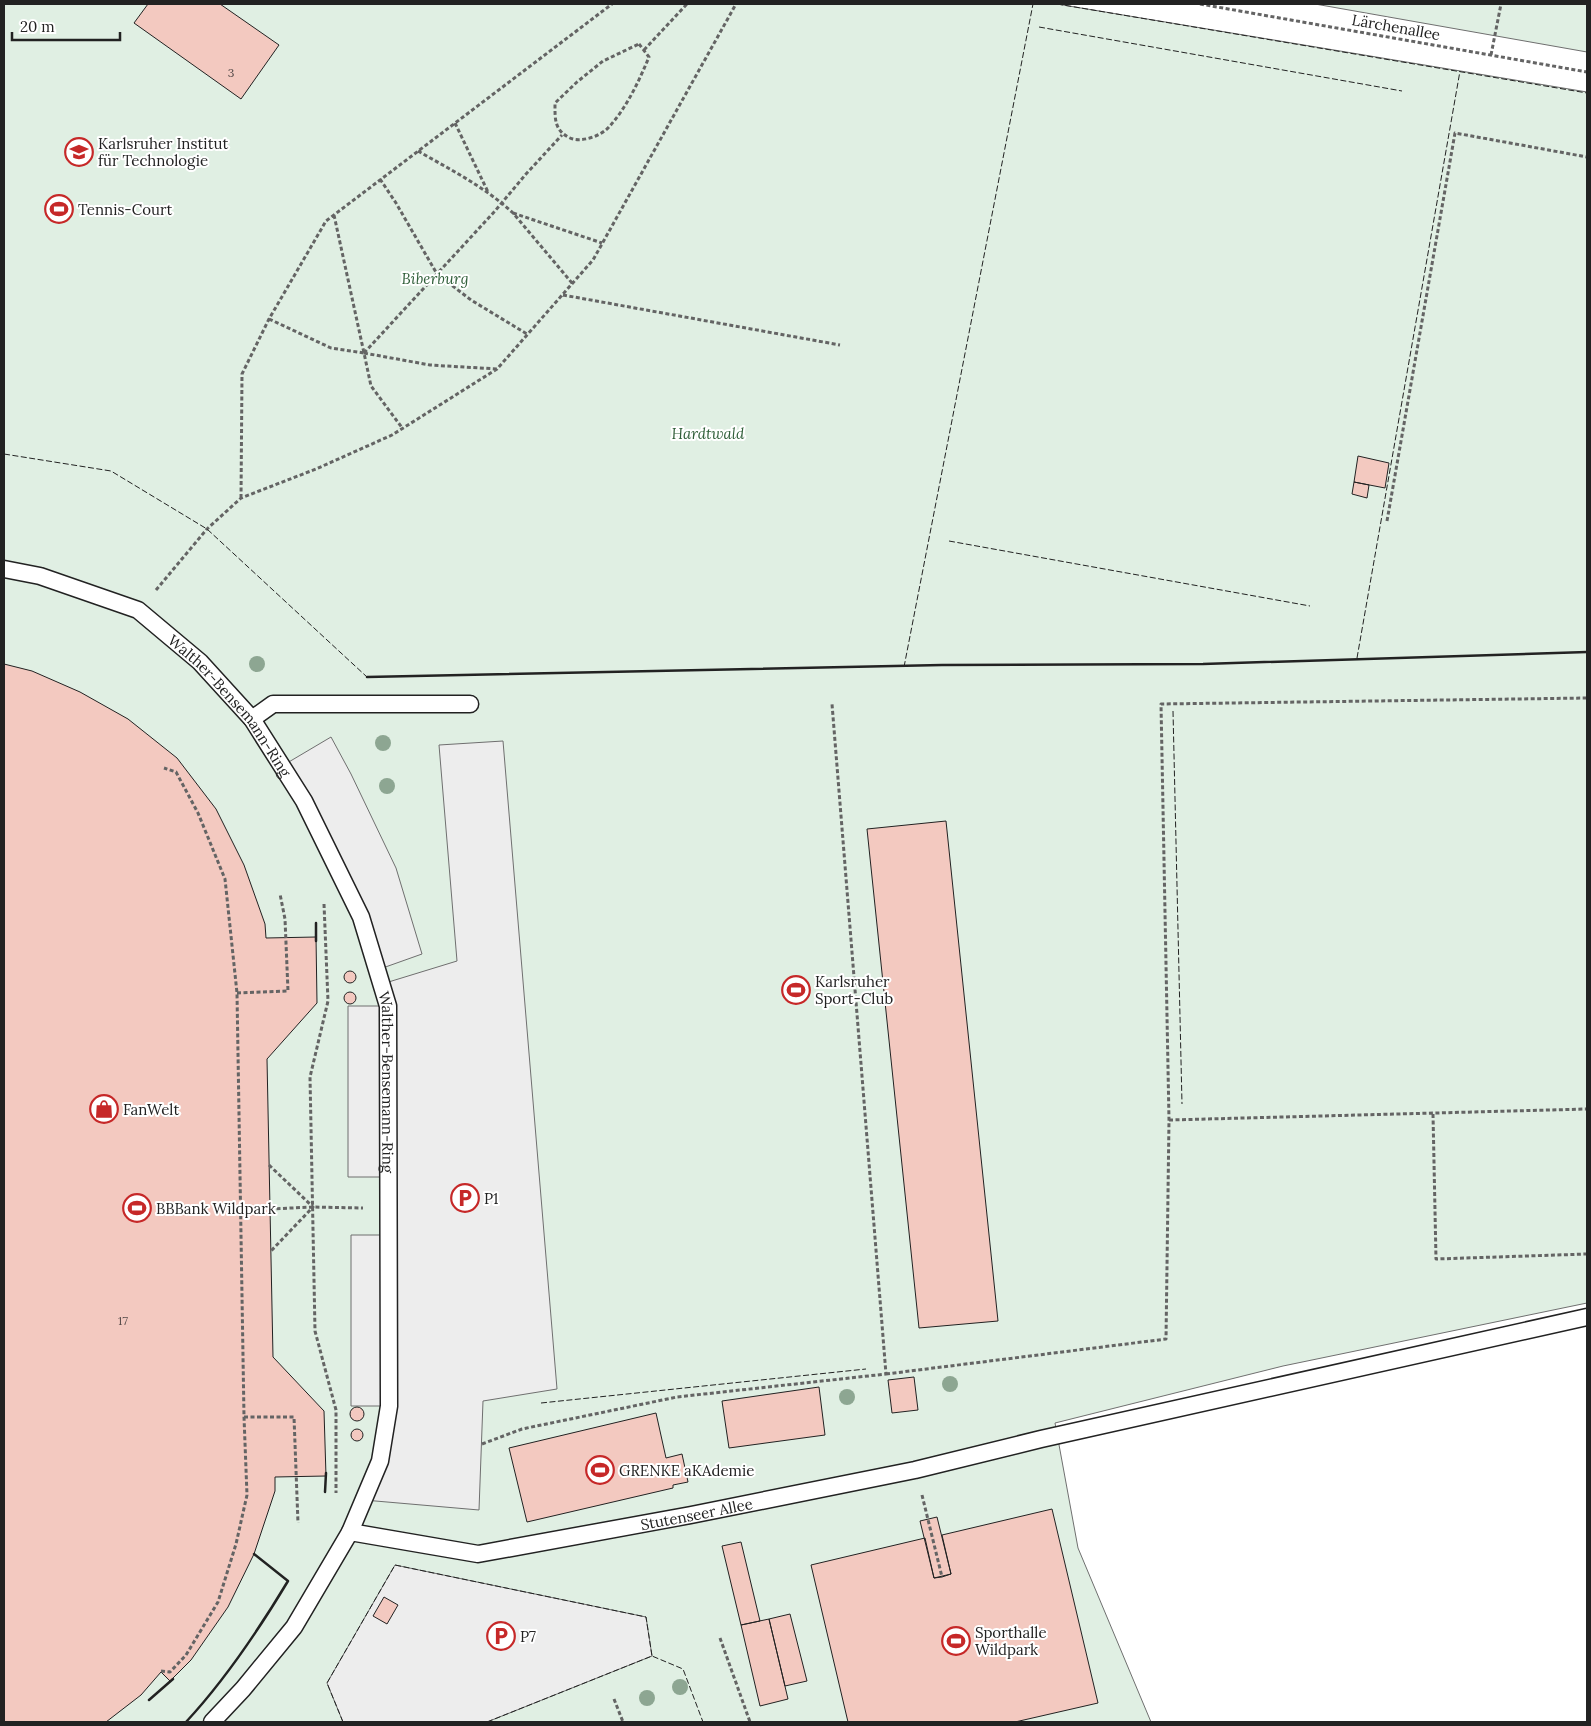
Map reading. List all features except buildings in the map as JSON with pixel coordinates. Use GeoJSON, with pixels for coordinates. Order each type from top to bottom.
{"type":"FeatureCollection","features":[{"type":"Feature","properties":{"kind":"lane","name":"Walther-Bensemann-Ring"},"geometry":{"type":"LineString","coordinates":[[4,569],[40,576],[138,610],[200,662],[252,718],[304,801],[361,917],[388,1006],[389,1406],[380,1461],[350,1532],[294,1627],[243,1689],[212,1722]]}},
{"type":"Feature","properties":{"kind":"lane"},"geometry":{"type":"LineString","coordinates":[[252,718],[273,704],[470,704]]}},
{"type":"Feature","properties":{"kind":"lane","name":"Stutenseer Allee"},"geometry":{"type":"LineString","coordinates":[[350,1532],[478,1554],[691,1515],[915,1470],[1587,1317]]}},
{"type":"Feature","properties":{"kind":"path"},"geometry":{"type":"LineString","coordinates":[[241,498],[242,374],[269,319],[326,221],[612,4]]}},
{"type":"Feature","properties":{"kind":"path"},"geometry":{"type":"LineString","coordinates":[[644,50],[687,4]]}},
{"type":"Feature","properties":{"kind":"path"},"geometry":{"type":"LineString","coordinates":[[138,610],[207,529],[241,498],[316,469],[392,436],[497,369],[593,260],[736,4]]}},
{"type":"Feature","properties":{"kind":"path","name":"Lärchenallee"},"geometry":{"type":"LineString","coordinates":[[1200,4],[1587,72]]}},
{"type":"Feature","properties":{"kind":"path"},"geometry":{"type":"LineString","coordinates":[[1491,54],[1501,4]]}},
{"type":"Feature","properties":{"kind":"path"},"geometry":{"type":"LineString","coordinates":[[639,44],[644,50],[649,57],[640,80],[608,129],[588,139],[575,140],[562,134],[555,122],[555,103],[576,82],[603,61],[639,44]]}},
{"type":"Feature","properties":{"kind":"path"},"geometry":{"type":"LineString","coordinates":[[455,123],[488,192]]}},
{"type":"Feature","properties":{"kind":"path"},"geometry":{"type":"LineString","coordinates":[[1387,521],[1454,133],[1587,157]]}},
{"type":"Feature","properties":{"kind":"path"},"geometry":{"type":"LineString","coordinates":[[364,353],[502,203],[562,134]]}},
{"type":"Feature","properties":{"kind":"path"},"geometry":{"type":"LineString","coordinates":[[418,151],[488,192],[502,203],[513,213],[572,284]]}},
{"type":"Feature","properties":{"kind":"path"},"geometry":{"type":"LineString","coordinates":[[380,179],[437,274],[471,300],[527,334]]}},
{"type":"Feature","properties":{"kind":"path"},"geometry":{"type":"LineString","coordinates":[[513,213],[602,243]]}},
{"type":"Feature","properties":{"kind":"path"},"geometry":{"type":"LineString","coordinates":[[333,214],[372,386],[403,429]]}},
{"type":"Feature","properties":{"kind":"path"},"geometry":{"type":"LineString","coordinates":[[562,294],[840,345]]}},
{"type":"Feature","properties":{"kind":"path"},"geometry":{"type":"LineString","coordinates":[[269,319],[331,348],[430,365],[497,369]]}},
{"type":"Feature","properties":{"kind":"path"},"geometry":{"type":"LineString","coordinates":[[482,1444],[522,1429],[677,1397],[886,1374],[1166,1339],[1169,1120],[1161,704],[1587,698]]}},
{"type":"Feature","properties":{"kind":"path"},"geometry":{"type":"LineString","coordinates":[[832,704],[886,1374]]}},
{"type":"Feature","properties":{"kind":"path"},"geometry":{"type":"LineString","coordinates":[[161,1671],[170,1672],[186,1655],[218,1602],[236,1544],[248,1495],[244,1417],[237,993],[225,879],[198,813],[176,772],[164,768]]}},
{"type":"Feature","properties":{"kind":"path"},"geometry":{"type":"LineString","coordinates":[[237,993],[288,991],[285,919],[280,894]]}},
{"type":"Feature","properties":{"kind":"path"},"geometry":{"type":"LineString","coordinates":[[323,896],[328,1001],[310,1077],[316,1331],[336,1410],[336,1500]]}},
{"type":"Feature","properties":{"kind":"path"},"geometry":{"type":"LineString","coordinates":[[1169,1120],[1587,1110]]}},
{"type":"Feature","properties":{"kind":"path"},"geometry":{"type":"LineString","coordinates":[[1433,1114],[1436,1259],[1587,1254]]}},
{"type":"Feature","properties":{"kind":"path"},"geometry":{"type":"LineString","coordinates":[[269,1165],[313,1207]]}},
{"type":"Feature","properties":{"kind":"path"},"geometry":{"type":"LineString","coordinates":[[270,1209],[313,1207],[389,1209]]}},
{"type":"Feature","properties":{"kind":"path"},"geometry":{"type":"LineString","coordinates":[[271,1252],[313,1207]]}},
{"type":"Feature","properties":{"kind":"path"},"geometry":{"type":"LineString","coordinates":[[244,1417],[294,1417],[298,1523]]}},
{"type":"Feature","properties":{"kind":"path"},"geometry":{"type":"LineString","coordinates":[[915,1470],[942,1576]]}},
{"type":"Feature","properties":{"kind":"path"},"geometry":{"type":"LineString","coordinates":[[720,1638],[750,1722]]}},
{"type":"Feature","properties":{"kind":"path"},"geometry":{"type":"LineString","coordinates":[[614,1699],[623,1722]]}},
{"type":"Feature","properties":{"kind":"green space","name":"Karlsruher Sport-Club"},"geometry":{"type":"Polygon","coordinates":[[[4,4],[1057,4],[1587,92],[1587,1303],[1283,1366],[1055,1423],[1078,1548],[1151,1722],[4,1722],[4,4]]]}},
{"type":"Feature","properties":{"kind":"green space"},"geometry":{"type":"Polygon","coordinates":[[[1315,4],[1587,4],[1587,52],[1315,4]]]}},
{"type":"Feature","properties":{"kind":"shaded area"},"geometry":{"type":"Polygon","coordinates":[[[331,737],[396,868],[422,954],[377,970],[282,766],[331,737]]]}},
{"type":"Feature","properties":{"kind":"shaded area","name":"P1"},"geometry":{"type":"Polygon","coordinates":[[[503,741],[557,1389],[483,1401],[479,1510],[364,1500],[389,1406],[351,1406],[351,1235],[389,1235],[388,1177],[348,1177],[348,1006],[388,1006],[382,984],[457,961],[439,745],[503,741]]]}},
{"type":"Feature","properties":{"kind":"shaded area","name":"P7"},"geometry":{"type":"Polygon","coordinates":[[[395,1565],[646,1617],[652,1656],[487,1722],[343,1722],[327,1683],[395,1565]]]}},
{"type":"Feature","properties":{"kind":"fence"},"geometry":{"type":"LineString","coordinates":[[904,667],[1033,4]]}},
{"type":"Feature","properties":{"kind":"fence"},"geometry":{"type":"LineString","coordinates":[[1057,4],[1587,93]]}},
{"type":"Feature","properties":{"kind":"fence"},"geometry":{"type":"LineString","coordinates":[[1039,27],[1402,91]]}},
{"type":"Feature","properties":{"kind":"fence"},"geometry":{"type":"LineString","coordinates":[[1357,658],[1460,71]]}},
{"type":"Feature","properties":{"kind":"fence"},"geometry":{"type":"LineString","coordinates":[[4,454],[111,471],[207,529],[367,677]]}},
{"type":"Feature","properties":{"kind":"fence"},"geometry":{"type":"LineString","coordinates":[[949,541],[1310,606]]}},
{"type":"Feature","properties":{"kind":"fence"},"geometry":{"type":"LineString","coordinates":[[1173,711],[1182,1104]]}},
{"type":"Feature","properties":{"kind":"fence"},"geometry":{"type":"LineString","coordinates":[[541,1403],[866,1369]]}},
{"type":"Feature","properties":{"kind":"fence"},"geometry":{"type":"LineString","coordinates":[[343,1722],[327,1683],[395,1565],[646,1617],[652,1656]]}},
{"type":"Feature","properties":{"kind":"fence"},"geometry":{"type":"LineString","coordinates":[[487,1722],[652,1656],[683,1669],[703,1722]]}},
{"type":"Feature","properties":{"kind":"wall"},"geometry":{"type":"LineString","coordinates":[[367,677],[942,665],[1203,664],[1587,652]]}},
{"type":"Feature","properties":{"kind":"wall"},"geometry":{"type":"LineString","coordinates":[[316,923],[316,941]]}},
{"type":"Feature","properties":{"kind":"wall"},"geometry":{"type":"LineString","coordinates":[[325,1492],[326,1473]]}},
{"type":"Feature","properties":{"kind":"wall"},"geometry":{"type":"LineString","coordinates":[[186,1722],[215,1689],[241,1654],[288,1581],[254,1554]]}},
{"type":"Feature","properties":{"kind":"wall"},"geometry":{"type":"LineString","coordinates":[[149,1700],[173,1679]]}},
{"type":"Feature","properties":{"kind":"place","name":"Karlsruher Institut für Technologie"},"geometry":{"type":"Point","coordinates":[79,152]}},
{"type":"Feature","properties":{"kind":"place","name":"Tennis-Court"},"geometry":{"type":"Point","coordinates":[59,209]}},
{"type":"Feature","properties":{"kind":"place","name":"Karlsruher Sport-Club"},"geometry":{"type":"Point","coordinates":[796,990]}},
{"type":"Feature","properties":{"kind":"place","name":"FanWelt"},"geometry":{"type":"Point","coordinates":[104,1109]}},
{"type":"Feature","properties":{"kind":"place","name":"P1"},"geometry":{"type":"Point","coordinates":[465,1198]}},
{"type":"Feature","properties":{"kind":"place","name":"BBBank Wildpark"},"geometry":{"type":"Point","coordinates":[137,1208]}},
{"type":"Feature","properties":{"kind":"place","name":"GRENKE aKAdemie"},"geometry":{"type":"Point","coordinates":[600,1470]}},
{"type":"Feature","properties":{"kind":"place","name":"P7"},"geometry":{"type":"Point","coordinates":[501,1636]}},
{"type":"Feature","properties":{"kind":"place","name":"Sporthalle Wildpark"},"geometry":{"type":"Point","coordinates":[956,1641]}},
{"type":"Feature","properties":{"kind":"park label","name":"Biberburg"},"geometry":{"type":"Point","coordinates":[435,278]}},
{"type":"Feature","properties":{"kind":"park label","name":"Hardtwald"},"geometry":{"type":"Point","coordinates":[708,433]}}]}
